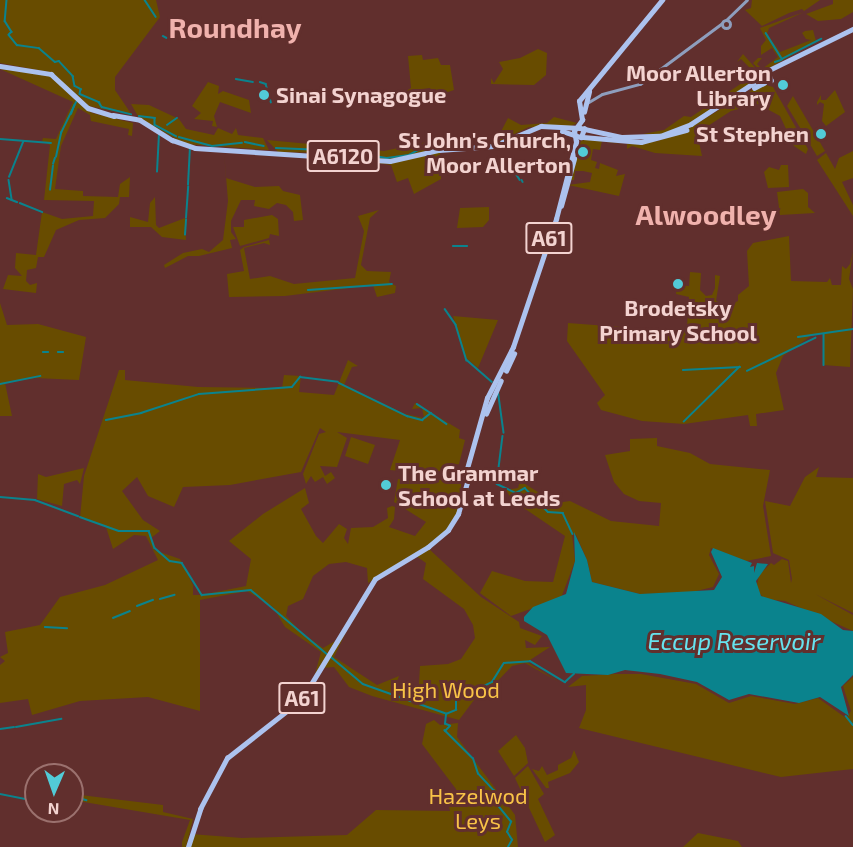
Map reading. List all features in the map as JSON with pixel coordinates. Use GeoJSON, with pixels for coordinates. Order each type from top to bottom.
{"type":"FeatureCollection","features":[{"type":"Feature","properties":{"kind":"highway"},"geometry":{"type":"LineString","coordinates":[[664,2],[655,7],[583,95],[580,105],[582,120],[574,136],[636,142],[668,137],[770,74],[853,31]]}},
{"type":"Feature","properties":{"kind":"highway"},"geometry":{"type":"LineString","coordinates":[[582,137],[585,130],[586,103],[592,87],[664,2]]}},
{"type":"Feature","properties":{"kind":"highway","name":"A6120"},"geometry":{"type":"LineString","coordinates":[[0,66],[51,74],[88,108],[135,120],[191,147],[284,155],[336,155],[390,161],[439,150],[497,148],[540,130],[574,136]]}},
{"type":"Feature","properties":{"kind":"highway"},"geometry":{"type":"LineString","coordinates":[[576,128],[641,138],[674,132],[770,74]]}},
{"type":"Feature","properties":{"kind":"highway"},"geometry":{"type":"LineString","coordinates":[[580,105],[586,103]]}},
{"type":"Feature","properties":{"kind":"highway","name":"A6120"},"geometry":{"type":"LineString","coordinates":[[477,149],[501,143],[529,128],[576,128]]}},
{"type":"Feature","properties":{"kind":"highway","name":"A61"},"geometry":{"type":"LineString","coordinates":[[188,847],[200,809],[227,758],[302,699],[372,582],[443,535],[458,514],[467,472],[488,401],[513,347],[532,284],[541,270],[561,202],[574,136]]}},
{"type":"Feature","properties":{"kind":"highway","name":"A61"},"geometry":{"type":"LineString","coordinates":[[563,191],[582,137]]}},
{"type":"Feature","properties":{"kind":"highway","name":"A61"},"geometry":{"type":"LineString","coordinates":[[488,401],[512,357],[561,202]]}},
{"type":"Feature","properties":{"kind":"highway"},"geometry":{"type":"LineString","coordinates":[[526,301],[531,296]]}},
{"type":"Feature","properties":{"kind":"highway"},"geometry":{"type":"LineString","coordinates":[[520,318],[526,309]]}},
{"type":"Feature","properties":{"kind":"main road"},"geometry":{"type":"LineString","coordinates":[[586,103],[640,84],[716,26],[725,22],[747,0]]}},
{"type":"Feature","properties":{"kind":"green space"},"geometry":{"type":"Polygon","coordinates":[[[0,0],[156,0],[160,17],[115,77],[115,90],[132,115],[89,106],[49,72],[0,63],[0,0]]]}},
{"type":"Feature","properties":{"kind":"green space"},"geometry":{"type":"Polygon","coordinates":[[[752,0],[820,0],[804,11],[802,9],[789,13],[762,26],[745,10],[751,8],[752,0]]]}},
{"type":"Feature","properties":{"kind":"green space"},"geometry":{"type":"Polygon","coordinates":[[[833,0],[853,0],[853,12],[841,19],[818,21],[806,14],[833,4],[833,0]]]}},
{"type":"Feature","properties":{"kind":"green space"},"geometry":{"type":"Polygon","coordinates":[[[804,12],[769,28],[767,34],[780,52],[811,40],[806,39],[802,33],[805,31],[813,30],[816,41],[766,70],[759,70],[753,63],[758,58],[762,58],[757,64],[762,69],[778,57],[772,48],[761,55],[761,46],[766,40],[760,28],[804,12]]]}},
{"type":"Feature","properties":{"kind":"green space"},"geometry":{"type":"Polygon","coordinates":[[[538,49],[547,53],[546,75],[534,85],[491,84],[491,78],[494,83],[503,69],[499,62],[520,58],[538,49]]]}},
{"type":"Feature","properties":{"kind":"green space"},"geometry":{"type":"Polygon","coordinates":[[[743,54],[758,71],[759,78],[691,123],[664,134],[643,134],[664,130],[684,116],[691,117],[745,81],[752,70],[741,59],[737,62],[743,54]]]}},
{"type":"Feature","properties":{"kind":"green space"},"geometry":{"type":"Polygon","coordinates":[[[422,55],[423,60],[438,58],[441,65],[450,65],[454,90],[436,96],[430,88],[406,91],[411,88],[408,56],[422,55]]]}},
{"type":"Feature","properties":{"kind":"green space"},"geometry":{"type":"Polygon","coordinates":[[[0,69],[50,75],[92,113],[133,123],[132,136],[128,135],[129,129],[91,121],[90,115],[78,108],[61,146],[55,189],[83,191],[83,196],[118,197],[120,184],[130,177],[129,197],[120,197],[119,204],[105,218],[79,220],[56,230],[44,257],[38,257],[36,268],[27,270],[26,281],[30,285],[37,283],[36,293],[3,289],[8,275],[22,276],[15,268],[16,253],[36,255],[42,212],[62,219],[93,216],[94,201],[44,200],[50,145],[42,141],[43,138],[56,139],[73,102],[0,69]]]}},
{"type":"Feature","properties":{"kind":"green space"},"geometry":{"type":"Polygon","coordinates":[[[208,82],[219,86],[218,94],[223,91],[249,100],[251,113],[220,102],[214,116],[217,127],[212,126],[213,121],[194,119],[201,113],[192,106],[208,82]]]}},
{"type":"Feature","properties":{"kind":"green space"},"geometry":{"type":"Polygon","coordinates":[[[762,84],[773,87],[808,149],[806,154],[794,146],[780,116],[758,104],[731,111],[697,133],[702,156],[655,153],[632,146],[627,149],[627,144],[658,141],[683,132],[762,84]]]}},
{"type":"Feature","properties":{"kind":"green space"},"geometry":{"type":"Polygon","coordinates":[[[835,90],[845,112],[826,126],[822,121],[824,104],[820,102],[817,105],[817,102],[821,95],[821,100],[826,100],[835,90]]]}},
{"type":"Feature","properties":{"kind":"green space"},"geometry":{"type":"Polygon","coordinates":[[[793,96],[825,151],[817,156],[787,106],[793,96]]]}},
{"type":"Feature","properties":{"kind":"green space"},"geometry":{"type":"Polygon","coordinates":[[[131,104],[149,105],[179,119],[186,129],[214,135],[218,128],[232,134],[236,128],[238,135],[263,138],[269,150],[185,144],[139,118],[131,104]]]}},
{"type":"Feature","properties":{"kind":"green space"},"geometry":{"type":"Polygon","coordinates":[[[554,117],[577,123],[569,127],[529,127],[495,143],[508,118],[521,125],[547,123],[554,117]]]}},
{"type":"Feature","properties":{"kind":"green space"},"geometry":{"type":"Polygon","coordinates":[[[267,140],[384,151],[431,141],[474,147],[388,160],[339,153],[278,152],[267,140]]]}},
{"type":"Feature","properties":{"kind":"green space"},"geometry":{"type":"Polygon","coordinates":[[[602,140],[623,145],[602,141],[600,150],[593,149],[591,160],[597,162],[595,168],[599,169],[600,163],[618,170],[616,176],[625,174],[619,196],[568,185],[590,182],[592,173],[583,171],[575,171],[574,180],[570,180],[581,141],[602,140]]]}},
{"type":"Feature","properties":{"kind":"green space"},"geometry":{"type":"Polygon","coordinates":[[[440,151],[441,179],[414,194],[408,178],[397,182],[391,165],[363,161],[402,161],[440,151]]]}},
{"type":"Feature","properties":{"kind":"green space"},"geometry":{"type":"Polygon","coordinates":[[[853,151],[853,178],[842,182],[853,205],[853,216],[817,160],[826,153],[835,169],[839,158],[853,151]]]}},
{"type":"Feature","properties":{"kind":"green space"},"geometry":{"type":"Polygon","coordinates":[[[781,165],[788,165],[789,187],[768,188],[764,172],[769,167],[779,170],[781,165]]]}},
{"type":"Feature","properties":{"kind":"green space"},"geometry":{"type":"Polygon","coordinates":[[[226,178],[255,187],[279,186],[283,191],[300,195],[303,220],[294,221],[293,212],[286,205],[277,203],[269,209],[254,206],[255,200],[241,200],[231,221],[231,232],[236,239],[230,240],[232,248],[199,256],[188,256],[165,268],[164,265],[183,253],[202,249],[209,252],[223,240],[228,201],[226,178]]]}},
{"type":"Feature","properties":{"kind":"green space"},"geometry":{"type":"Polygon","coordinates":[[[803,189],[808,193],[808,207],[815,213],[780,215],[777,192],[803,189]]]}},
{"type":"Feature","properties":{"kind":"green space"},"geometry":{"type":"Polygon","coordinates":[[[155,197],[156,225],[159,228],[185,218],[186,240],[162,237],[151,227],[130,227],[130,217],[148,222],[150,203],[155,197]]]}},
{"type":"Feature","properties":{"kind":"green space"},"geometry":{"type":"Polygon","coordinates":[[[489,207],[489,220],[483,227],[457,228],[460,208],[489,207]]]}},
{"type":"Feature","properties":{"kind":"green space"},"geometry":{"type":"Polygon","coordinates":[[[379,210],[370,218],[361,265],[367,271],[391,272],[389,282],[396,286],[395,293],[377,297],[373,285],[285,296],[229,297],[227,274],[244,271],[240,250],[244,247],[269,240],[270,245],[264,243],[244,248],[250,279],[270,276],[294,284],[355,278],[364,231],[358,216],[379,210]]]}},
{"type":"Feature","properties":{"kind":"green space"},"geometry":{"type":"Polygon","coordinates":[[[272,215],[278,219],[279,236],[270,234],[269,238],[240,246],[233,227],[244,227],[244,220],[272,215]]]}},
{"type":"Feature","properties":{"kind":"green space"},"geometry":{"type":"Polygon","coordinates":[[[789,236],[791,281],[827,282],[830,278],[832,285],[841,285],[842,266],[846,269],[850,264],[853,252],[849,279],[853,289],[850,367],[823,365],[823,334],[812,335],[783,356],[776,373],[784,410],[756,414],[757,426],[750,426],[748,415],[684,424],[642,421],[601,410],[597,403],[605,395],[567,341],[568,323],[674,331],[687,327],[689,297],[676,294],[677,285],[689,286],[690,272],[701,273],[700,290],[706,296],[712,295],[715,288],[715,275],[720,276],[716,301],[727,306],[738,301],[738,295],[749,286],[747,251],[753,243],[789,236]]]}},
{"type":"Feature","properties":{"kind":"green space"},"geometry":{"type":"Polygon","coordinates":[[[0,303],[7,325],[38,324],[86,337],[79,380],[35,378],[5,383],[12,416],[0,416],[0,303]]]}},
{"type":"Feature","properties":{"kind":"green space"},"geometry":{"type":"Polygon","coordinates":[[[453,316],[498,320],[478,368],[465,357],[453,316]]]}},
{"type":"Feature","properties":{"kind":"green space"},"geometry":{"type":"Polygon","coordinates":[[[348,360],[358,366],[352,367],[344,385],[405,414],[424,418],[422,408],[412,409],[415,403],[460,430],[459,438],[465,440],[459,464],[431,474],[390,470],[400,440],[337,432],[347,438],[337,467],[320,466],[325,476],[331,472],[335,478],[327,484],[323,477],[315,482],[311,476],[306,484],[303,474],[319,434],[326,432],[320,428],[301,472],[230,485],[183,487],[174,507],[148,496],[137,477],[122,491],[143,520],[160,531],[151,538],[154,550],[180,559],[193,585],[193,595],[201,595],[246,586],[251,559],[229,541],[263,514],[305,488],[309,503],[301,509],[316,536],[323,543],[339,524],[347,529],[344,538],[348,544],[351,528],[373,527],[388,518],[387,508],[392,506],[395,507],[394,519],[389,527],[415,536],[426,522],[394,502],[398,479],[431,482],[456,476],[462,479],[457,514],[447,530],[420,551],[368,583],[367,568],[346,562],[329,564],[313,576],[303,599],[288,606],[286,616],[303,634],[323,648],[335,641],[315,674],[321,652],[285,627],[273,607],[247,591],[200,600],[200,711],[148,697],[80,701],[32,715],[28,699],[0,703],[0,665],[5,661],[0,657],[8,653],[5,632],[40,625],[60,597],[105,585],[158,560],[146,536],[134,535],[113,549],[106,527],[80,518],[84,476],[119,370],[125,370],[125,380],[198,387],[282,388],[284,375],[301,376],[299,392],[334,395],[348,360]]]}},
{"type":"Feature","properties":{"kind":"green space"},"geometry":{"type":"Polygon","coordinates":[[[351,437],[375,445],[368,464],[345,456],[351,437]]]}},
{"type":"Feature","properties":{"kind":"green space"},"geometry":{"type":"Polygon","coordinates":[[[657,438],[657,446],[690,453],[710,464],[770,470],[763,506],[771,556],[746,561],[711,548],[709,555],[719,574],[713,587],[688,593],[640,594],[592,582],[587,560],[576,535],[572,534],[575,561],[561,598],[511,616],[480,593],[492,571],[525,581],[553,582],[565,536],[512,500],[506,490],[518,488],[520,481],[556,503],[570,501],[611,521],[659,526],[661,503],[639,501],[624,494],[614,482],[605,455],[630,451],[630,439],[657,438]]]}},
{"type":"Feature","properties":{"kind":"green space"},"geometry":{"type":"Polygon","coordinates":[[[819,467],[816,477],[853,478],[853,613],[815,594],[853,615],[853,631],[785,601],[765,599],[756,590],[759,575],[771,563],[774,565],[782,559],[788,561],[791,583],[792,579],[789,560],[773,553],[765,501],[790,506],[805,477],[819,467]]]}},
{"type":"Feature","properties":{"kind":"green space"},"geometry":{"type":"Polygon","coordinates":[[[84,468],[80,484],[77,480],[64,484],[62,506],[37,499],[38,474],[46,477],[84,468]]]}},
{"type":"Feature","properties":{"kind":"green space","name":"High Wood"},"geometry":{"type":"Polygon","coordinates":[[[429,549],[481,597],[519,622],[520,628],[542,636],[535,645],[525,640],[526,648],[550,647],[527,662],[559,682],[525,663],[512,666],[492,687],[480,692],[459,720],[372,696],[349,687],[334,667],[322,668],[350,624],[334,657],[377,685],[399,676],[394,691],[418,700],[420,666],[448,664],[461,659],[475,638],[473,625],[464,609],[423,579],[426,563],[416,556],[429,549]]]}},
{"type":"Feature","properties":{"kind":"green space"},"geometry":{"type":"Polygon","coordinates":[[[641,674],[696,684],[729,703],[751,696],[795,704],[818,698],[846,718],[851,711],[843,686],[853,677],[853,769],[781,777],[579,728],[586,710],[586,685],[568,687],[582,676],[641,674]]]}},
{"type":"Feature","properties":{"kind":"green space","name":"Hazelwod Leys"},"geometry":{"type":"Polygon","coordinates":[[[434,720],[440,725],[458,723],[457,737],[515,815],[518,847],[189,847],[191,834],[242,838],[347,835],[376,810],[450,811],[447,800],[457,796],[456,789],[422,744],[426,724],[434,720]]]}},
{"type":"Feature","properties":{"kind":"green space"},"geometry":{"type":"Polygon","coordinates":[[[516,735],[525,748],[528,763],[514,776],[498,751],[516,735]]]}},
{"type":"Feature","properties":{"kind":"green space"},"geometry":{"type":"Polygon","coordinates":[[[574,750],[579,762],[570,773],[548,782],[549,788],[546,788],[532,769],[539,771],[542,766],[547,775],[558,770],[558,765],[571,758],[574,750]]]}},
{"type":"Feature","properties":{"kind":"green space"},"geometry":{"type":"Polygon","coordinates":[[[528,766],[544,794],[538,799],[555,835],[545,842],[515,778],[528,766]]]}},
{"type":"Feature","properties":{"kind":"green space"},"geometry":{"type":"Polygon","coordinates":[[[84,795],[163,805],[163,812],[193,819],[186,847],[182,847],[190,820],[84,802],[84,795]]]}},
{"type":"Feature","properties":{"kind":"green space"},"geometry":{"type":"Polygon","coordinates":[[[698,833],[738,841],[742,847],[683,847],[698,833]]]}},
{"type":"Feature","properties":{"kind":"water","name":"Eccup Reservoir"},"geometry":{"type":"Polygon","coordinates":[[[574,532],[587,560],[592,582],[640,594],[714,590],[722,577],[711,552],[713,548],[752,563],[750,567],[754,566],[754,573],[757,563],[768,564],[756,581],[761,596],[821,614],[843,630],[853,631],[853,675],[841,687],[849,716],[820,697],[799,703],[749,694],[729,700],[697,682],[660,674],[625,670],[608,675],[566,673],[547,635],[524,621],[524,617],[533,607],[566,594],[575,561],[574,532]]]}},
{"type":"Feature","properties":{"kind":"waterway"},"geometry":{"type":"LineString","coordinates":[[7,0],[5,21],[12,32],[9,35],[17,45],[39,48],[55,62],[59,61],[73,76],[75,86],[81,89],[80,94],[99,102],[102,107],[131,114]]}},
{"type":"Feature","properties":{"kind":"waterway"},"geometry":{"type":"LineString","coordinates":[[145,0],[156,17]]}},
{"type":"Feature","properties":{"kind":"waterway"},"geometry":{"type":"LineString","coordinates":[[766,33],[782,59],[821,39]]}},
{"type":"Feature","properties":{"kind":"waterway"},"geometry":{"type":"LineString","coordinates":[[163,36],[167,38]]}},
{"type":"Feature","properties":{"kind":"waterway"},"geometry":{"type":"LineString","coordinates":[[775,62],[781,60]]}},
{"type":"Feature","properties":{"kind":"waterway"},"geometry":{"type":"LineString","coordinates":[[236,79],[253,82]]}},
{"type":"Feature","properties":{"kind":"waterway"},"geometry":{"type":"LineString","coordinates":[[260,82],[266,84],[271,102]]}},
{"type":"Feature","properties":{"kind":"waterway"},"geometry":{"type":"LineString","coordinates":[[56,157],[61,133],[76,102]]}},
{"type":"Feature","properties":{"kind":"waterway"},"geometry":{"type":"LineString","coordinates":[[71,114],[74,106]]}},
{"type":"Feature","properties":{"kind":"waterway"},"geometry":{"type":"LineString","coordinates":[[139,116],[155,118],[155,125],[176,136]]}},
{"type":"Feature","properties":{"kind":"waterway"},"geometry":{"type":"LineString","coordinates":[[167,125],[177,118]]}},
{"type":"Feature","properties":{"kind":"waterway"},"geometry":{"type":"LineString","coordinates":[[157,172],[159,136]]}},
{"type":"Feature","properties":{"kind":"waterway"},"geometry":{"type":"LineString","coordinates":[[179,137],[212,146],[242,143]]}},
{"type":"Feature","properties":{"kind":"waterway"},"geometry":{"type":"LineString","coordinates":[[0,139],[51,143]]}},
{"type":"Feature","properties":{"kind":"waterway"},"geometry":{"type":"LineString","coordinates":[[9,177],[23,142]]}},
{"type":"Feature","properties":{"kind":"waterway"},"geometry":{"type":"LineString","coordinates":[[245,142],[264,146]]}},
{"type":"Feature","properties":{"kind":"waterway"},"geometry":{"type":"LineString","coordinates":[[276,148],[346,151],[387,158],[409,155],[426,146],[442,147]]}},
{"type":"Feature","properties":{"kind":"waterway"},"geometry":{"type":"LineString","coordinates":[[188,185],[190,149]]}},
{"type":"Feature","properties":{"kind":"waterway"},"geometry":{"type":"LineString","coordinates":[[53,164],[55,158]]}},
{"type":"Feature","properties":{"kind":"waterway"},"geometry":{"type":"LineString","coordinates":[[506,159],[518,177]]}},
{"type":"Feature","properties":{"kind":"waterway"},"geometry":{"type":"LineString","coordinates":[[50,190],[53,166]]}},
{"type":"Feature","properties":{"kind":"waterway"},"geometry":{"type":"LineString","coordinates":[[9,180],[12,200]]}},
{"type":"Feature","properties":{"kind":"waterway"},"geometry":{"type":"LineString","coordinates":[[186,218],[188,187]]}},
{"type":"Feature","properties":{"kind":"waterway"},"geometry":{"type":"LineString","coordinates":[[7,198],[17,202]]}},
{"type":"Feature","properties":{"kind":"waterway"},"geometry":{"type":"LineString","coordinates":[[20,203],[42,212]]}},
{"type":"Feature","properties":{"kind":"waterway"},"geometry":{"type":"LineString","coordinates":[[185,235],[186,220]]}},
{"type":"Feature","properties":{"kind":"waterway"},"geometry":{"type":"LineString","coordinates":[[453,246],[467,246]]}},
{"type":"Feature","properties":{"kind":"waterway"},"geometry":{"type":"LineString","coordinates":[[308,290],[392,284]]}},
{"type":"Feature","properties":{"kind":"waterway"},"geometry":{"type":"LineString","coordinates":[[445,309],[456,325],[467,360],[492,382]]}},
{"type":"Feature","properties":{"kind":"waterway"},"geometry":{"type":"LineString","coordinates":[[798,337],[853,329]]}},
{"type":"Feature","properties":{"kind":"waterway"},"geometry":{"type":"LineString","coordinates":[[824,334],[824,365]]}},
{"type":"Feature","properties":{"kind":"waterway"},"geometry":{"type":"LineString","coordinates":[[747,371],[815,338]]}},
{"type":"Feature","properties":{"kind":"waterway"},"geometry":{"type":"LineString","coordinates":[[43,352],[48,352]]}},
{"type":"Feature","properties":{"kind":"waterway"},"geometry":{"type":"LineString","coordinates":[[58,352],[63,352]]}},
{"type":"Feature","properties":{"kind":"waterway"},"geometry":{"type":"LineString","coordinates":[[683,370],[740,367],[684,422]]}},
{"type":"Feature","properties":{"kind":"waterway"},"geometry":{"type":"LineString","coordinates":[[0,384],[40,376]]}},
{"type":"Feature","properties":{"kind":"waterway"},"geometry":{"type":"LineString","coordinates":[[106,420],[141,413],[199,394],[292,387],[300,377],[338,382]]}},
{"type":"Feature","properties":{"kind":"waterway"},"geometry":{"type":"LineString","coordinates":[[339,383],[407,416],[422,420],[431,413],[447,424]]}},
{"type":"Feature","properties":{"kind":"waterway"},"geometry":{"type":"LineString","coordinates":[[498,389],[504,433]]}},
{"type":"Feature","properties":{"kind":"waterway"},"geometry":{"type":"LineString","coordinates":[[417,404],[431,413]]}},
{"type":"Feature","properties":{"kind":"waterway"},"geometry":{"type":"LineString","coordinates":[[503,436],[497,484],[516,493],[525,488],[548,512],[563,513],[573,534]]}},
{"type":"Feature","properties":{"kind":"waterway"},"geometry":{"type":"LineString","coordinates":[[0,497],[35,500],[78,516]]}},
{"type":"Feature","properties":{"kind":"waterway"},"geometry":{"type":"LineString","coordinates":[[80,517],[119,531],[149,531],[155,548],[170,561],[182,563],[202,595],[251,590],[327,654]]}},
{"type":"Feature","properties":{"kind":"waterway"},"geometry":{"type":"LineString","coordinates":[[160,599],[174,595]]}},
{"type":"Feature","properties":{"kind":"waterway"},"geometry":{"type":"LineString","coordinates":[[137,606],[153,600]]}},
{"type":"Feature","properties":{"kind":"waterway"},"geometry":{"type":"LineString","coordinates":[[113,618],[130,611]]}},
{"type":"Feature","properties":{"kind":"waterway"},"geometry":{"type":"LineString","coordinates":[[45,627],[67,628]]}},
{"type":"Feature","properties":{"kind":"waterway"},"geometry":{"type":"LineString","coordinates":[[330,656],[363,684],[445,713]]}},
{"type":"Feature","properties":{"kind":"waterway"},"geometry":{"type":"LineString","coordinates":[[508,847],[512,840],[507,832],[511,822],[491,797],[494,791],[478,774],[473,759],[445,731],[450,726],[445,724],[446,714],[456,710],[456,700],[492,682],[504,663],[530,661],[565,682],[574,674]]}},
{"type":"Feature","properties":{"kind":"waterway"},"geometry":{"type":"LineString","coordinates":[[846,716],[853,725]]}},
{"type":"Feature","properties":{"kind":"waterway"},"geometry":{"type":"LineString","coordinates":[[16,727],[61,719]]}},
{"type":"Feature","properties":{"kind":"waterway"},"geometry":{"type":"LineString","coordinates":[[0,729],[14,727]]}},
{"type":"Feature","properties":{"kind":"waterway"},"geometry":{"type":"LineString","coordinates":[[0,794],[24,799]]}},
{"type":"Feature","properties":{"kind":"place","name":"Moor Allerton Library"},"geometry":{"type":"Point","coordinates":[783,85]}},
{"type":"Feature","properties":{"kind":"place","name":"Sinai Synagogue"},"geometry":{"type":"Point","coordinates":[264,95]}},
{"type":"Feature","properties":{"kind":"place","name":"St Stephen"},"geometry":{"type":"Point","coordinates":[821,134]}},
{"type":"Feature","properties":{"kind":"place","name":"St John's Church, Moor Allerton"},"geometry":{"type":"Point","coordinates":[583,152]}},
{"type":"Feature","properties":{"kind":"place","name":"Brodetsky Primary School"},"geometry":{"type":"Point","coordinates":[678,284]}},
{"type":"Feature","properties":{"kind":"place","name":"The Grammar School at Leeds"},"geometry":{"type":"Point","coordinates":[386,485]}},
{"type":"Feature","properties":{"kind":"district","name":"Roundhay"},"geometry":{"type":"Point","coordinates":[235,27]}},
{"type":"Feature","properties":{"kind":"district","name":"Alwoodley"},"geometry":{"type":"Point","coordinates":[706,214]}}]}
